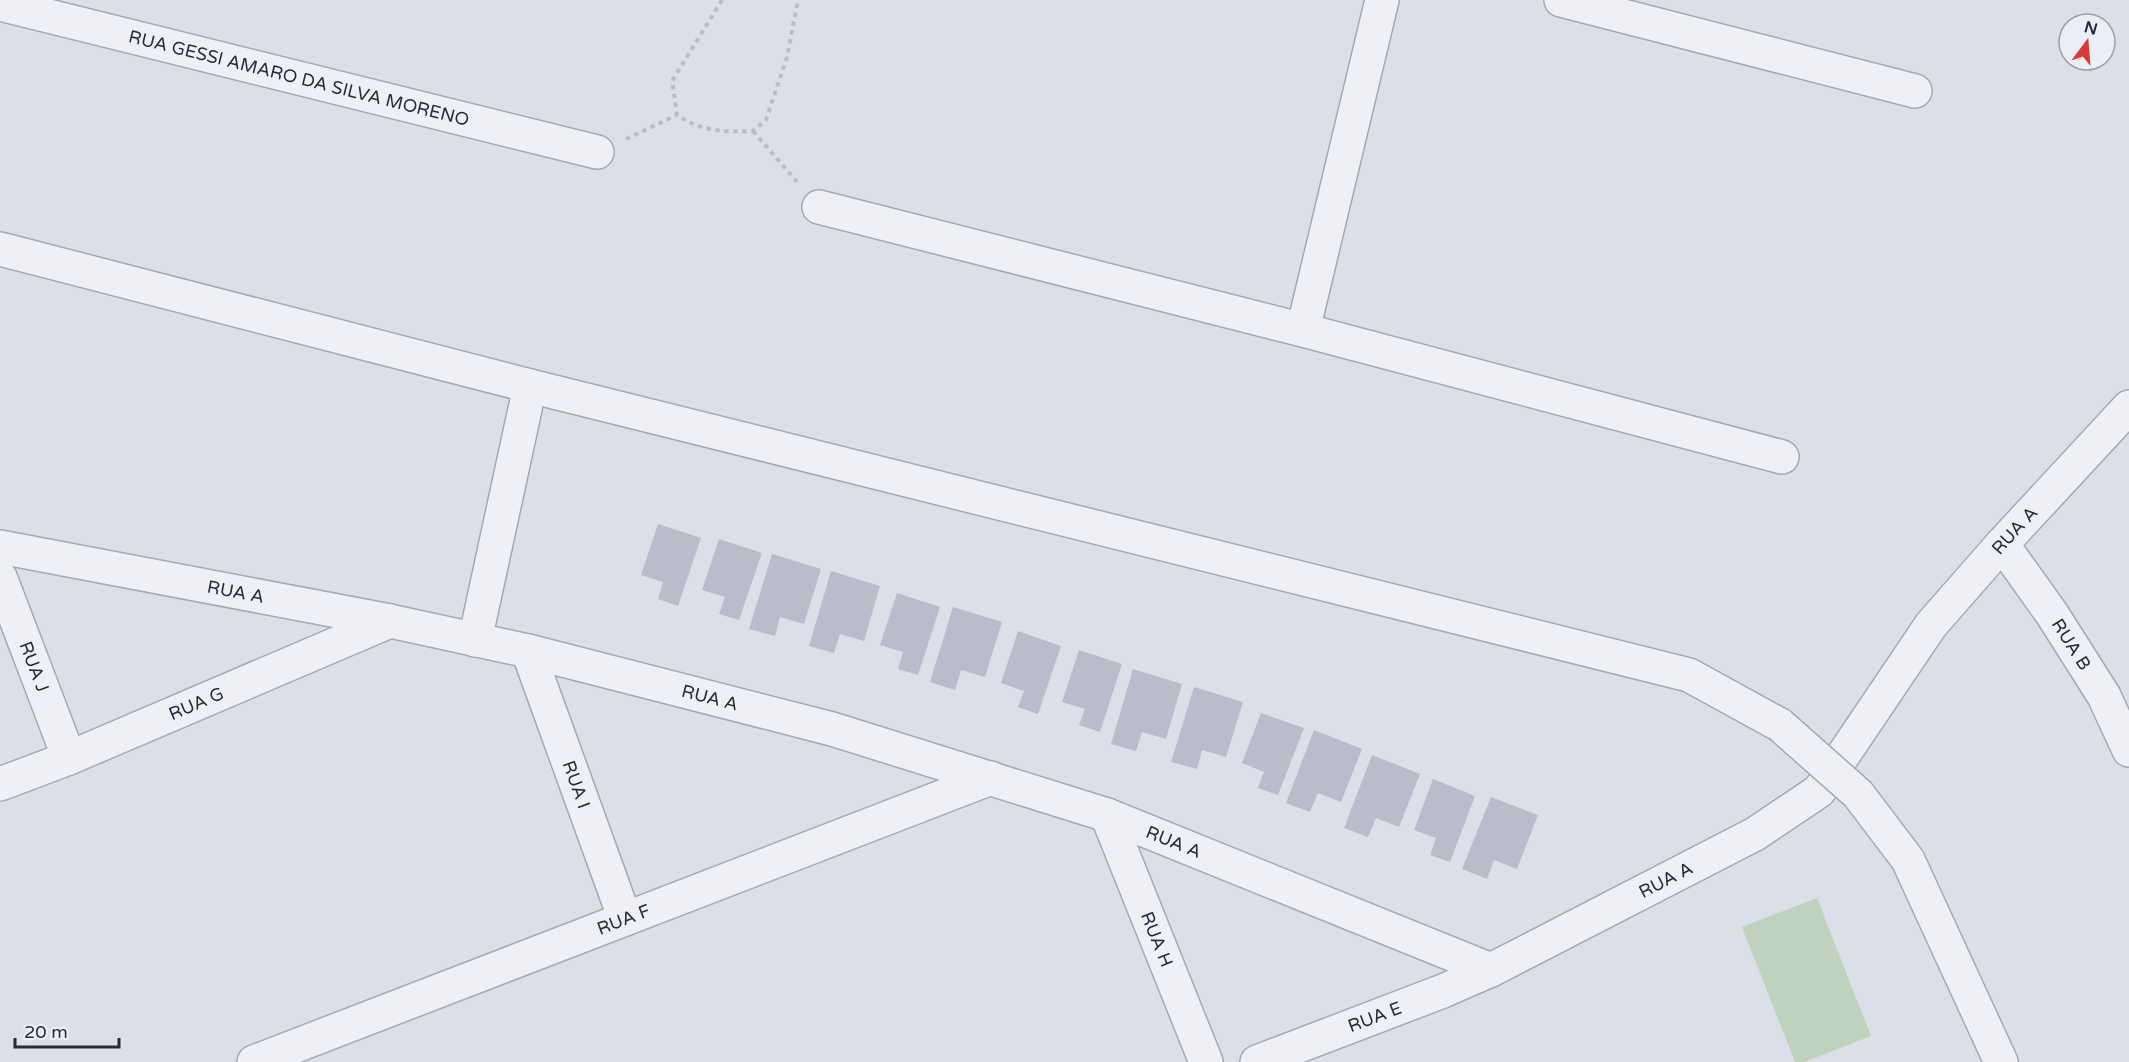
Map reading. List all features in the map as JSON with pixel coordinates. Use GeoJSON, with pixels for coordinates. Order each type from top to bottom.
{"type":"FeatureCollection","features":[{"type":"Feature","properties":{"kind":"street"},"geometry":{"type":"LineString","coordinates":[[1303,330],[1382,0]]}},
{"type":"Feature","properties":{"kind":"street"},"geometry":{"type":"LineString","coordinates":[[1561,0],[1915,91]]}},
{"type":"Feature","properties":{"kind":"street","name":"RUA GESSI AMARO DA SILVA MORENO"},"geometry":{"type":"LineString","coordinates":[[0,4],[47,8],[597,152]]}},
{"type":"Feature","properties":{"kind":"street"},"geometry":{"type":"LineString","coordinates":[[819,207],[1303,330],[1782,457]]}},
{"type":"Feature","properties":{"kind":"street"},"geometry":{"type":"LineString","coordinates":[[0,249],[530,386],[1689,675],[1780,725],[1858,794],[1908,860],[2001,1062]]}},
{"type":"Feature","properties":{"kind":"street"},"geometry":{"type":"LineString","coordinates":[[475,640],[530,386]]}},
{"type":"Feature","properties":{"kind":"street","name":"RUA A"},"geometry":{"type":"LineString","coordinates":[[0,547],[390,621],[528,651],[832,729],[1107,815],[1491,970],[1755,834],[1819,791],[1931,625],[2002,544],[2129,407]]}},
{"type":"Feature","properties":{"kind":"street","name":"RUA B"},"geometry":{"type":"LineString","coordinates":[[2002,544],[2052,614],[2104,696],[2129,750]]}},
{"type":"Feature","properties":{"kind":"street","name":"RUA J"},"geometry":{"type":"LineString","coordinates":[[0,577],[69,758]]}},
{"type":"Feature","properties":{"kind":"street","name":"RUA G"},"geometry":{"type":"LineString","coordinates":[[0,784],[69,758],[390,621]]}},
{"type":"Feature","properties":{"kind":"street","name":"RUA I"},"geometry":{"type":"LineString","coordinates":[[528,651],[625,919]]}},
{"type":"Feature","properties":{"kind":"street","name":"RUA F"},"geometry":{"type":"LineString","coordinates":[[255,1062],[991,777]]}},
{"type":"Feature","properties":{"kind":"street","name":"RUA H"},"geometry":{"type":"LineString","coordinates":[[1107,815],[1206,1062]]}},
{"type":"Feature","properties":{"kind":"street","name":"RUA E"},"geometry":{"type":"LineString","coordinates":[[1257,1062],[1443,992],[1491,970]]}},
{"type":"Feature","properties":{"kind":"path"},"geometry":{"type":"LineString","coordinates":[[722,0],[672,81],[677,115],[692,126],[726,132],[753,131],[766,120],[787,57],[798,0]]}},
{"type":"Feature","properties":{"kind":"path"},"geometry":{"type":"LineString","coordinates":[[597,152],[677,115]]}},
{"type":"Feature","properties":{"kind":"path"},"geometry":{"type":"LineString","coordinates":[[753,131],[819,207]]}},
{"type":"Feature","properties":{"kind":"green space"},"geometry":{"type":"Polygon","coordinates":[[[1817,898],[1871,1036],[1804,1062],[1795,1062],[1742,927],[1817,898]]]}},
{"type":"Feature","properties":{"kind":"building"},"geometry":{"type":"Polygon","coordinates":[[[658,524],[701,538],[678,606],[658,599],[663,582],[641,575],[658,524]]]}},
{"type":"Feature","properties":{"kind":"building"},"geometry":{"type":"Polygon","coordinates":[[[719,539],[762,553],[739,620],[719,614],[725,597],[702,590],[719,539]]]}},
{"type":"Feature","properties":{"kind":"building"},"geometry":{"type":"Polygon","coordinates":[[[772,554],[821,569],[804,624],[780,617],[775,636],[749,629],[772,554]]]}},
{"type":"Feature","properties":{"kind":"building"},"geometry":{"type":"Polygon","coordinates":[[[831,571],[880,586],[864,641],[840,634],[834,653],[809,646],[831,571]]]}},
{"type":"Feature","properties":{"kind":"building"},"geometry":{"type":"Polygon","coordinates":[[[897,593],[940,607],[918,675],[898,669],[903,652],[880,645],[897,593]]]}},
{"type":"Feature","properties":{"kind":"building"},"geometry":{"type":"Polygon","coordinates":[[[953,607],[1002,622],[985,677],[961,670],[955,690],[930,682],[953,607]]]}},
{"type":"Feature","properties":{"kind":"building"},"geometry":{"type":"Polygon","coordinates":[[[1018,631],[1061,646],[1038,714],[1018,707],[1024,691],[1001,683],[1018,631]]]}},
{"type":"Feature","properties":{"kind":"building"},"geometry":{"type":"Polygon","coordinates":[[[1079,650],[1122,664],[1100,732],[1079,725],[1085,709],[1062,702],[1079,650]]]}},
{"type":"Feature","properties":{"kind":"building"},"geometry":{"type":"Polygon","coordinates":[[[1133,669],[1182,684],[1166,739],[1142,732],[1136,751],[1111,744],[1133,669]]]}},
{"type":"Feature","properties":{"kind":"building"},"geometry":{"type":"Polygon","coordinates":[[[1194,687],[1243,702],[1226,757],[1202,750],[1197,769],[1171,762],[1194,687]]]}},
{"type":"Feature","properties":{"kind":"building"},"geometry":{"type":"Polygon","coordinates":[[[1261,713],[1304,728],[1278,795],[1258,788],[1264,772],[1242,763],[1261,713]]]}},
{"type":"Feature","properties":{"kind":"building"},"geometry":{"type":"Polygon","coordinates":[[[1314,730],[1362,749],[1341,802],[1318,793],[1310,812],[1286,803],[1314,730]]]}},
{"type":"Feature","properties":{"kind":"building"},"geometry":{"type":"Polygon","coordinates":[[[1372,755],[1420,774],[1399,827],[1376,818],[1368,837],[1344,828],[1372,755]]]}},
{"type":"Feature","properties":{"kind":"building"},"geometry":{"type":"Polygon","coordinates":[[[1433,779],[1475,796],[1450,862],[1430,855],[1436,838],[1414,830],[1433,779]]]}},
{"type":"Feature","properties":{"kind":"building"},"geometry":{"type":"Polygon","coordinates":[[[1491,797],[1538,815],[1517,869],[1494,860],[1487,879],[1462,869],[1491,797]]]}}]}
